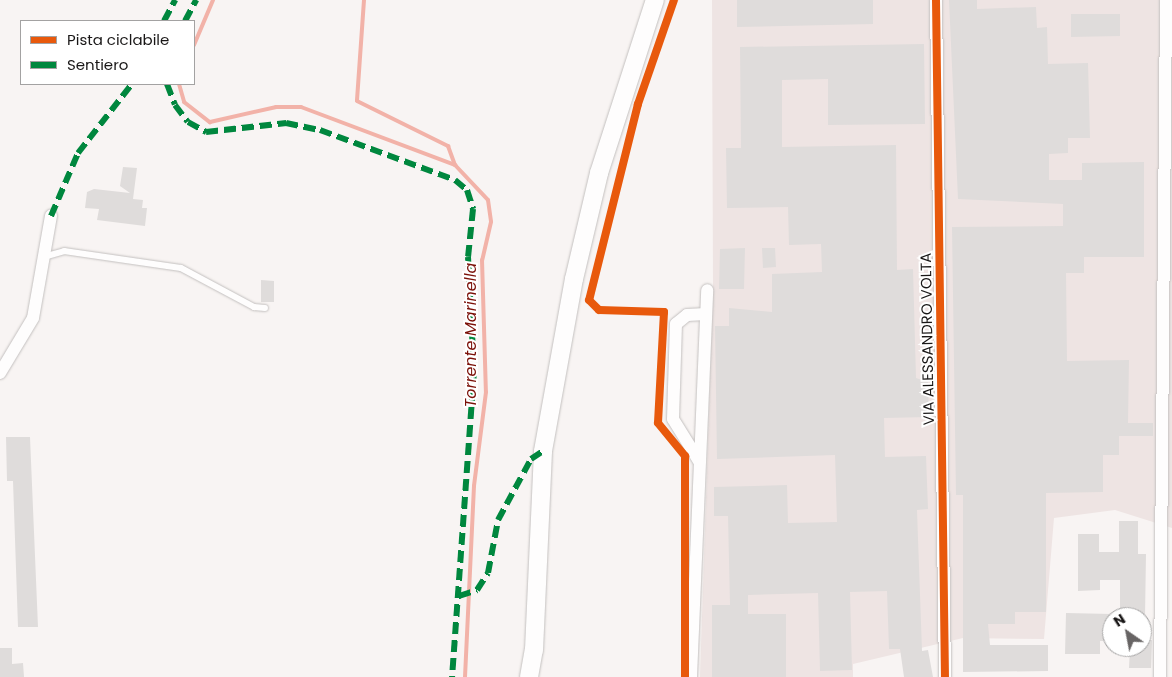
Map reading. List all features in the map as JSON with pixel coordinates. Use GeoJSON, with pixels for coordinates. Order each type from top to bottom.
{"type":"FeatureCollection","features":[{"type":"Feature","properties":{"kind":"main road"},"geometry":{"type":"LineString","coordinates":[[529,677],[534,650],[543,451],[567,317],[600,173],[655,0]]}},
{"type":"Feature","properties":{"kind":"main road"},"geometry":{"type":"LineString","coordinates":[[649,21],[660,0]]}},
{"type":"Feature","properties":{"kind":"main road"},"geometry":{"type":"LineString","coordinates":[[534,650],[542,677]]}},
{"type":"Feature","properties":{"kind":"street","name":"VIA ALESSANDRO VOLTA"},"geometry":{"type":"LineString","coordinates":[[936,0],[945,677]]}},
{"type":"Feature","properties":{"kind":"street"},"geometry":{"type":"LineString","coordinates":[[1160,677],[1166,0]]}},
{"type":"Feature","properties":{"kind":"street"},"geometry":{"type":"LineString","coordinates":[[0,373],[33,318],[48,256],[51,216]]}},
{"type":"Feature","properties":{"kind":"street"},"geometry":{"type":"LineString","coordinates":[[692,677],[707,290]]}},
{"type":"Feature","properties":{"kind":"street"},"geometry":{"type":"LineString","coordinates":[[701,465],[673,419],[676,324],[687,315],[706,314]]}},
{"type":"Feature","properties":{"kind":"street"},"geometry":{"type":"LineString","coordinates":[[682,432],[694,432],[702,425]]}},
{"type":"Feature","properties":{"kind":"lane"},"geometry":{"type":"LineString","coordinates":[[48,256],[64,251],[181,268],[254,307],[265,308]]}},
{"type":"Feature","properties":{"kind":"shaded area"},"geometry":{"type":"Polygon","coordinates":[[[712,0],[1172,0],[1172,528],[1115,510],[1054,518],[1044,639],[963,638],[853,664],[853,677],[700,677],[713,289],[712,0]]]}},
{"type":"Feature","properties":{"kind":"building"},"geometry":{"type":"Polygon","coordinates":[[[737,0],[873,0],[873,24],[737,27],[737,0]]]}},
{"type":"Feature","properties":{"kind":"building"},"geometry":{"type":"Polygon","coordinates":[[[949,0],[977,0],[977,9],[1036,7],[1037,28],[1047,27],[1048,64],[1088,63],[1090,138],[1068,138],[1068,153],[1049,154],[1049,180],[1082,180],[1082,163],[1144,162],[1144,257],[1084,257],[1084,273],[1066,273],[1067,361],[1129,360],[1128,423],[1153,423],[1153,436],[1119,436],[1119,455],[1103,455],[1103,492],[1046,493],[1046,612],[1015,612],[1015,624],[988,624],[990,645],[1048,645],[1048,671],[963,672],[963,495],[956,495],[952,227],[1063,226],[1063,204],[958,199],[949,0]]]}},
{"type":"Feature","properties":{"kind":"building"},"geometry":{"type":"Polygon","coordinates":[[[1071,14],[1120,14],[1120,36],[1071,37],[1071,14]]]}},
{"type":"Feature","properties":{"kind":"building"},"geometry":{"type":"Polygon","coordinates":[[[924,44],[925,124],[828,125],[828,79],[782,80],[782,147],[896,145],[897,270],[913,269],[916,378],[928,382],[929,417],[884,418],[885,457],[926,456],[928,509],[917,510],[922,651],[928,650],[933,677],[904,677],[900,649],[889,649],[887,591],[850,592],[852,670],[820,671],[818,593],[748,595],[748,614],[786,614],[786,677],[712,677],[712,605],[730,605],[728,516],[714,516],[714,487],[787,485],[788,523],[837,522],[835,455],[717,459],[715,326],[729,326],[729,308],[772,312],[772,274],[822,272],[821,244],[789,245],[788,207],[727,208],[726,148],[741,148],[740,47],[924,44]]]}},
{"type":"Feature","properties":{"kind":"building"},"geometry":{"type":"Polygon","coordinates":[[[123,167],[137,168],[133,199],[143,200],[142,208],[147,208],[145,226],[97,220],[99,209],[85,208],[87,192],[94,189],[130,193],[120,186],[123,167]]]}},
{"type":"Feature","properties":{"kind":"building"},"geometry":{"type":"Polygon","coordinates":[[[745,248],[744,289],[719,289],[720,249],[745,248]]]}},
{"type":"Feature","properties":{"kind":"building"},"geometry":{"type":"Polygon","coordinates":[[[762,248],[775,248],[776,267],[763,268],[762,248]]]}},
{"type":"Feature","properties":{"kind":"building"},"geometry":{"type":"Polygon","coordinates":[[[261,280],[274,281],[274,302],[261,302],[261,280]]]}},
{"type":"Feature","properties":{"kind":"building"},"geometry":{"type":"Polygon","coordinates":[[[6,437],[30,437],[38,627],[18,627],[13,481],[7,481],[6,437]]]}},
{"type":"Feature","properties":{"kind":"building"},"geometry":{"type":"Polygon","coordinates":[[[1119,521],[1138,521],[1138,554],[1146,554],[1145,607],[1120,607],[1120,580],[1100,580],[1100,590],[1078,591],[1078,534],[1099,534],[1099,552],[1119,552],[1119,521]]]}},
{"type":"Feature","properties":{"kind":"building"},"geometry":{"type":"Polygon","coordinates":[[[1066,613],[1102,614],[1100,654],[1065,654],[1066,613]]]}},
{"type":"Feature","properties":{"kind":"building"},"geometry":{"type":"Polygon","coordinates":[[[0,648],[12,648],[12,664],[23,663],[24,677],[0,677],[0,648]]]}},
{"type":"Feature","properties":{"kind":"building"},"geometry":{"type":"Polygon","coordinates":[[[1130,657],[1151,657],[1151,668],[1129,668],[1130,657]]]}},
{"type":"Feature","properties":{"kind":"waterway","name":"Torrente Marinella"},"geometry":{"type":"LineString","coordinates":[[195,43],[213,0]]}},
{"type":"Feature","properties":{"kind":"waterway"},"geometry":{"type":"LineString","coordinates":[[364,0],[357,101],[448,146],[455,165]]}},
{"type":"Feature","properties":{"kind":"waterway","name":"Torrente Marinella"},"geometry":{"type":"LineString","coordinates":[[179,85],[184,102],[210,122],[276,107],[301,107],[455,165],[488,200],[491,222],[482,260],[486,392],[474,486],[465,677]]}},
{"type":"Feature","properties":{"kind":"marked path"},"geometry":{"type":"LineString","coordinates":[[165,20],[175,0]]}},
{"type":"Feature","properties":{"kind":"marked path"},"geometry":{"type":"LineString","coordinates":[[186,20],[196,0]]}},
{"type":"Feature","properties":{"kind":"marked path"},"geometry":{"type":"LineString","coordinates":[[51,216],[78,153],[131,85]]}},
{"type":"Feature","properties":{"kind":"marked path"},"geometry":{"type":"LineString","coordinates":[[167,85],[175,105],[188,122],[206,132],[286,123],[320,130],[455,180],[467,190],[473,209],[468,257],[474,371],[452,677]]}},
{"type":"Feature","properties":{"kind":"marked path"},"geometry":{"type":"LineString","coordinates":[[459,596],[477,590],[488,573],[498,520],[531,459],[543,451]]}},
{"type":"Feature","properties":{"kind":"cycle path"},"geometry":{"type":"LineString","coordinates":[[674,0],[638,104],[589,300],[599,310],[664,312],[658,423],[685,456],[685,677]]}},
{"type":"Feature","properties":{"kind":"cycle path"},"geometry":{"type":"LineString","coordinates":[[936,0],[945,677]]}}]}
